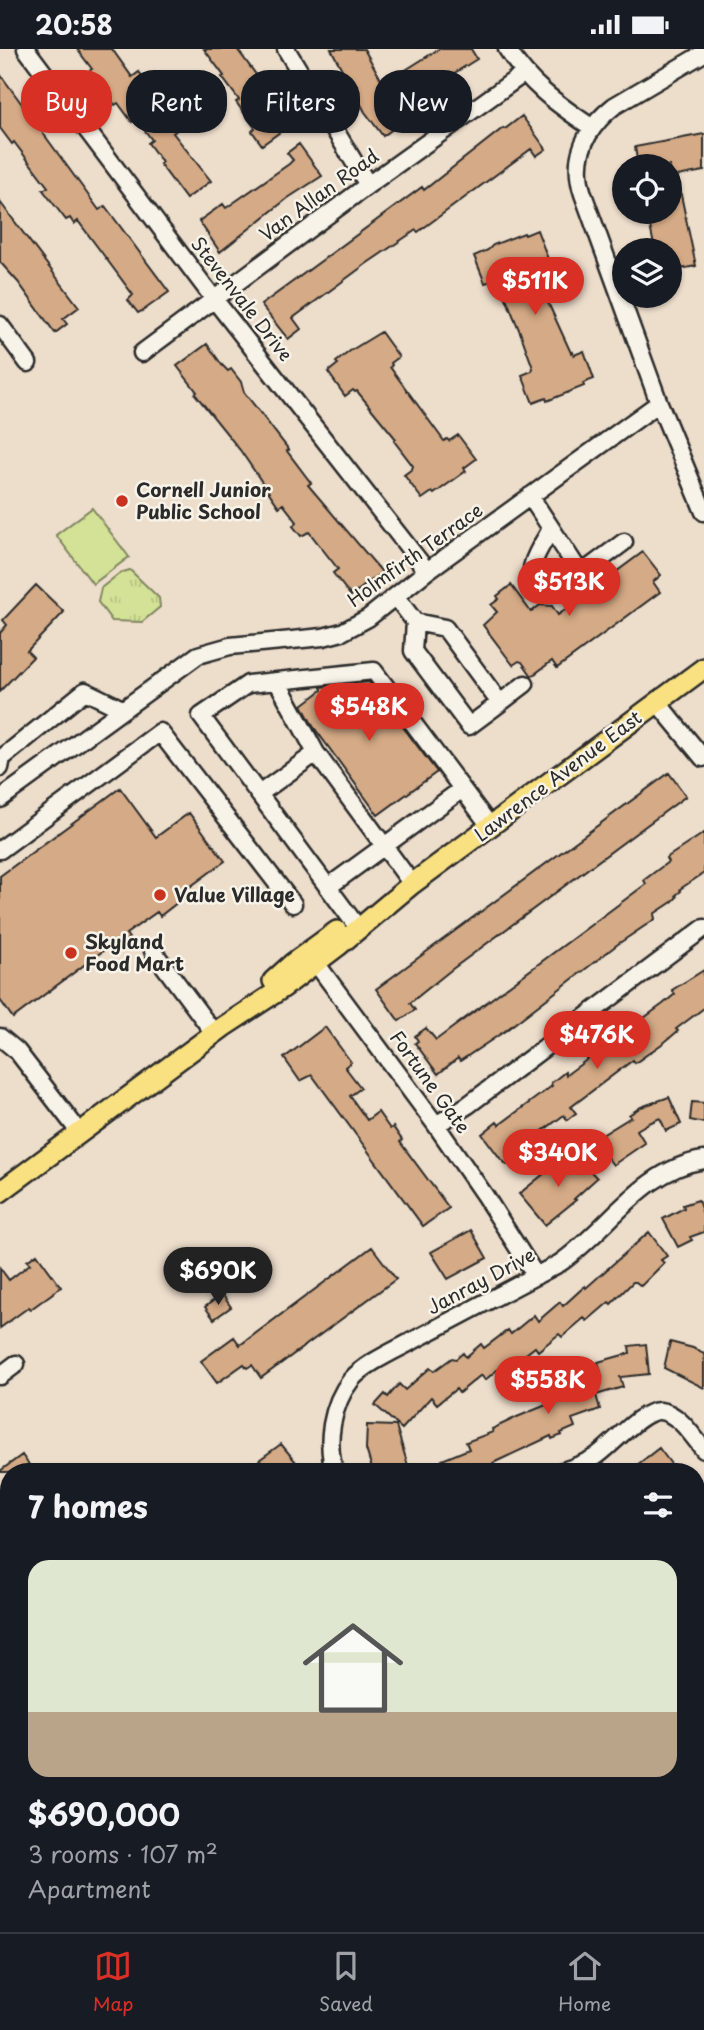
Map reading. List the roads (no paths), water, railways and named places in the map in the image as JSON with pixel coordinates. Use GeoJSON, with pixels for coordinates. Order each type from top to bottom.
{"type":"FeatureCollection","features":[{"type":"Feature","properties":{"kind":"main road","name":"Lawrence Avenue East"},"geometry":{"type":"LineString","coordinates":[[312,957],[704,668]]}},
{"type":"Feature","properties":{"kind":"main road","name":"Lawrence Avenue East"},"geometry":{"type":"LineString","coordinates":[[0,1192],[218,1030],[284,987],[312,957],[353,921],[412,884]]}},
{"type":"Feature","properties":{"kind":"street","name":"Stevenvale Drive"},"geometry":{"type":"LineString","coordinates":[[26,49],[214,299],[427,571]]}},
{"type":"Feature","properties":{"kind":"street"},"geometry":{"type":"LineString","coordinates":[[286,49],[368,185]]}},
{"type":"Feature","properties":{"kind":"street"},"geometry":{"type":"LineString","coordinates":[[507,49],[523,74],[551,99],[591,127]]}},
{"type":"Feature","properties":{"kind":"street"},"geometry":{"type":"LineString","coordinates":[[704,53],[614,106],[591,127],[577,169],[579,182],[659,403],[704,512]]}},
{"type":"Feature","properties":{"kind":"street","name":"Van Allan Road"},"geometry":{"type":"LineString","coordinates":[[142,353],[523,74]]}},
{"type":"Feature","properties":{"kind":"street"},"geometry":{"type":"LineString","coordinates":[[0,325],[28,363]]}},
{"type":"Feature","properties":{"kind":"street","name":"Holmfirth Terrace"},"geometry":{"type":"LineString","coordinates":[[6,795],[198,655],[230,646],[324,637],[342,632],[368,618],[427,571],[659,403]]}},
{"type":"Feature","properties":{"kind":"street"},"geometry":{"type":"LineString","coordinates":[[530,496],[581,574]]}},
{"type":"Feature","properties":{"kind":"street"},"geometry":{"type":"LineString","coordinates":[[551,529],[532,565],[531,574],[541,589],[549,592],[557,591],[624,542]]}},
{"type":"Feature","properties":{"kind":"street"},"geometry":{"type":"LineString","coordinates":[[396,597],[415,622],[413,651],[469,726],[525,684]]}},
{"type":"Feature","properties":{"kind":"street"},"geometry":{"type":"LineString","coordinates":[[415,622],[445,628],[500,703]]}},
{"type":"Feature","properties":{"kind":"street"},"geometry":{"type":"LineString","coordinates":[[353,921],[201,716],[248,684],[374,671],[490,826]]}},
{"type":"Feature","properties":{"kind":"street"},"geometry":{"type":"LineString","coordinates":[[276,681],[316,753],[412,884]]}},
{"type":"Feature","properties":{"kind":"street"},"geometry":{"type":"LineString","coordinates":[[6,795],[0,769],[2,758],[85,691],[122,709]]}},
{"type":"Feature","properties":{"kind":"street"},"geometry":{"type":"LineString","coordinates":[[657,702],[703,758]]}},
{"type":"Feature","properties":{"kind":"street"},"geometry":{"type":"LineString","coordinates":[[0,850],[160,731],[293,904]]}},
{"type":"Feature","properties":{"kind":"street"},"geometry":{"type":"LineString","coordinates":[[259,794],[316,753]]}},
{"type":"Feature","properties":{"kind":"street"},"geometry":{"type":"LineString","coordinates":[[328,887],[461,790]]}},
{"type":"Feature","properties":{"kind":"street"},"geometry":{"type":"LineString","coordinates":[[436,1125],[468,1105],[704,927]]}},
{"type":"Feature","properties":{"kind":"street"},"geometry":{"type":"LineString","coordinates":[[153,951],[218,1030]]}},
{"type":"Feature","properties":{"kind":"street","name":"Fortune Gate"},"geometry":{"type":"LineString","coordinates":[[312,957],[436,1125],[536,1276]]}},
{"type":"Feature","properties":{"kind":"street"},"geometry":{"type":"LineString","coordinates":[[0,1037],[17,1051],[80,1133]]}},
{"type":"Feature","properties":{"kind":"street","name":"Janray Drive"},"geometry":{"type":"LineString","coordinates":[[333,1463],[330,1453],[332,1427],[349,1382],[357,1374],[387,1354],[573,1254],[645,1187],[673,1169],[704,1160]]}},
{"type":"Feature","properties":{"kind":"street"},"geometry":{"type":"LineString","coordinates":[[0,1375],[16,1364]]}},
{"type":"Feature","properties":{"kind":"street"},"geometry":{"type":"LineString","coordinates":[[582,1463],[594,1458],[635,1422],[653,1411],[662,1411],[678,1420],[704,1450]]}},
{"type":"Feature","properties":{"kind":"place","name":"Cornell Junior Public School"},"geometry":{"type":"Point","coordinates":[122,501]}},
{"type":"Feature","properties":{"kind":"place","name":"Value Village"},"geometry":{"type":"Point","coordinates":[160,895]}},
{"type":"Feature","properties":{"kind":"place","name":"Skyland Food Mart"},"geometry":{"type":"Point","coordinates":[71,953]}}]}
